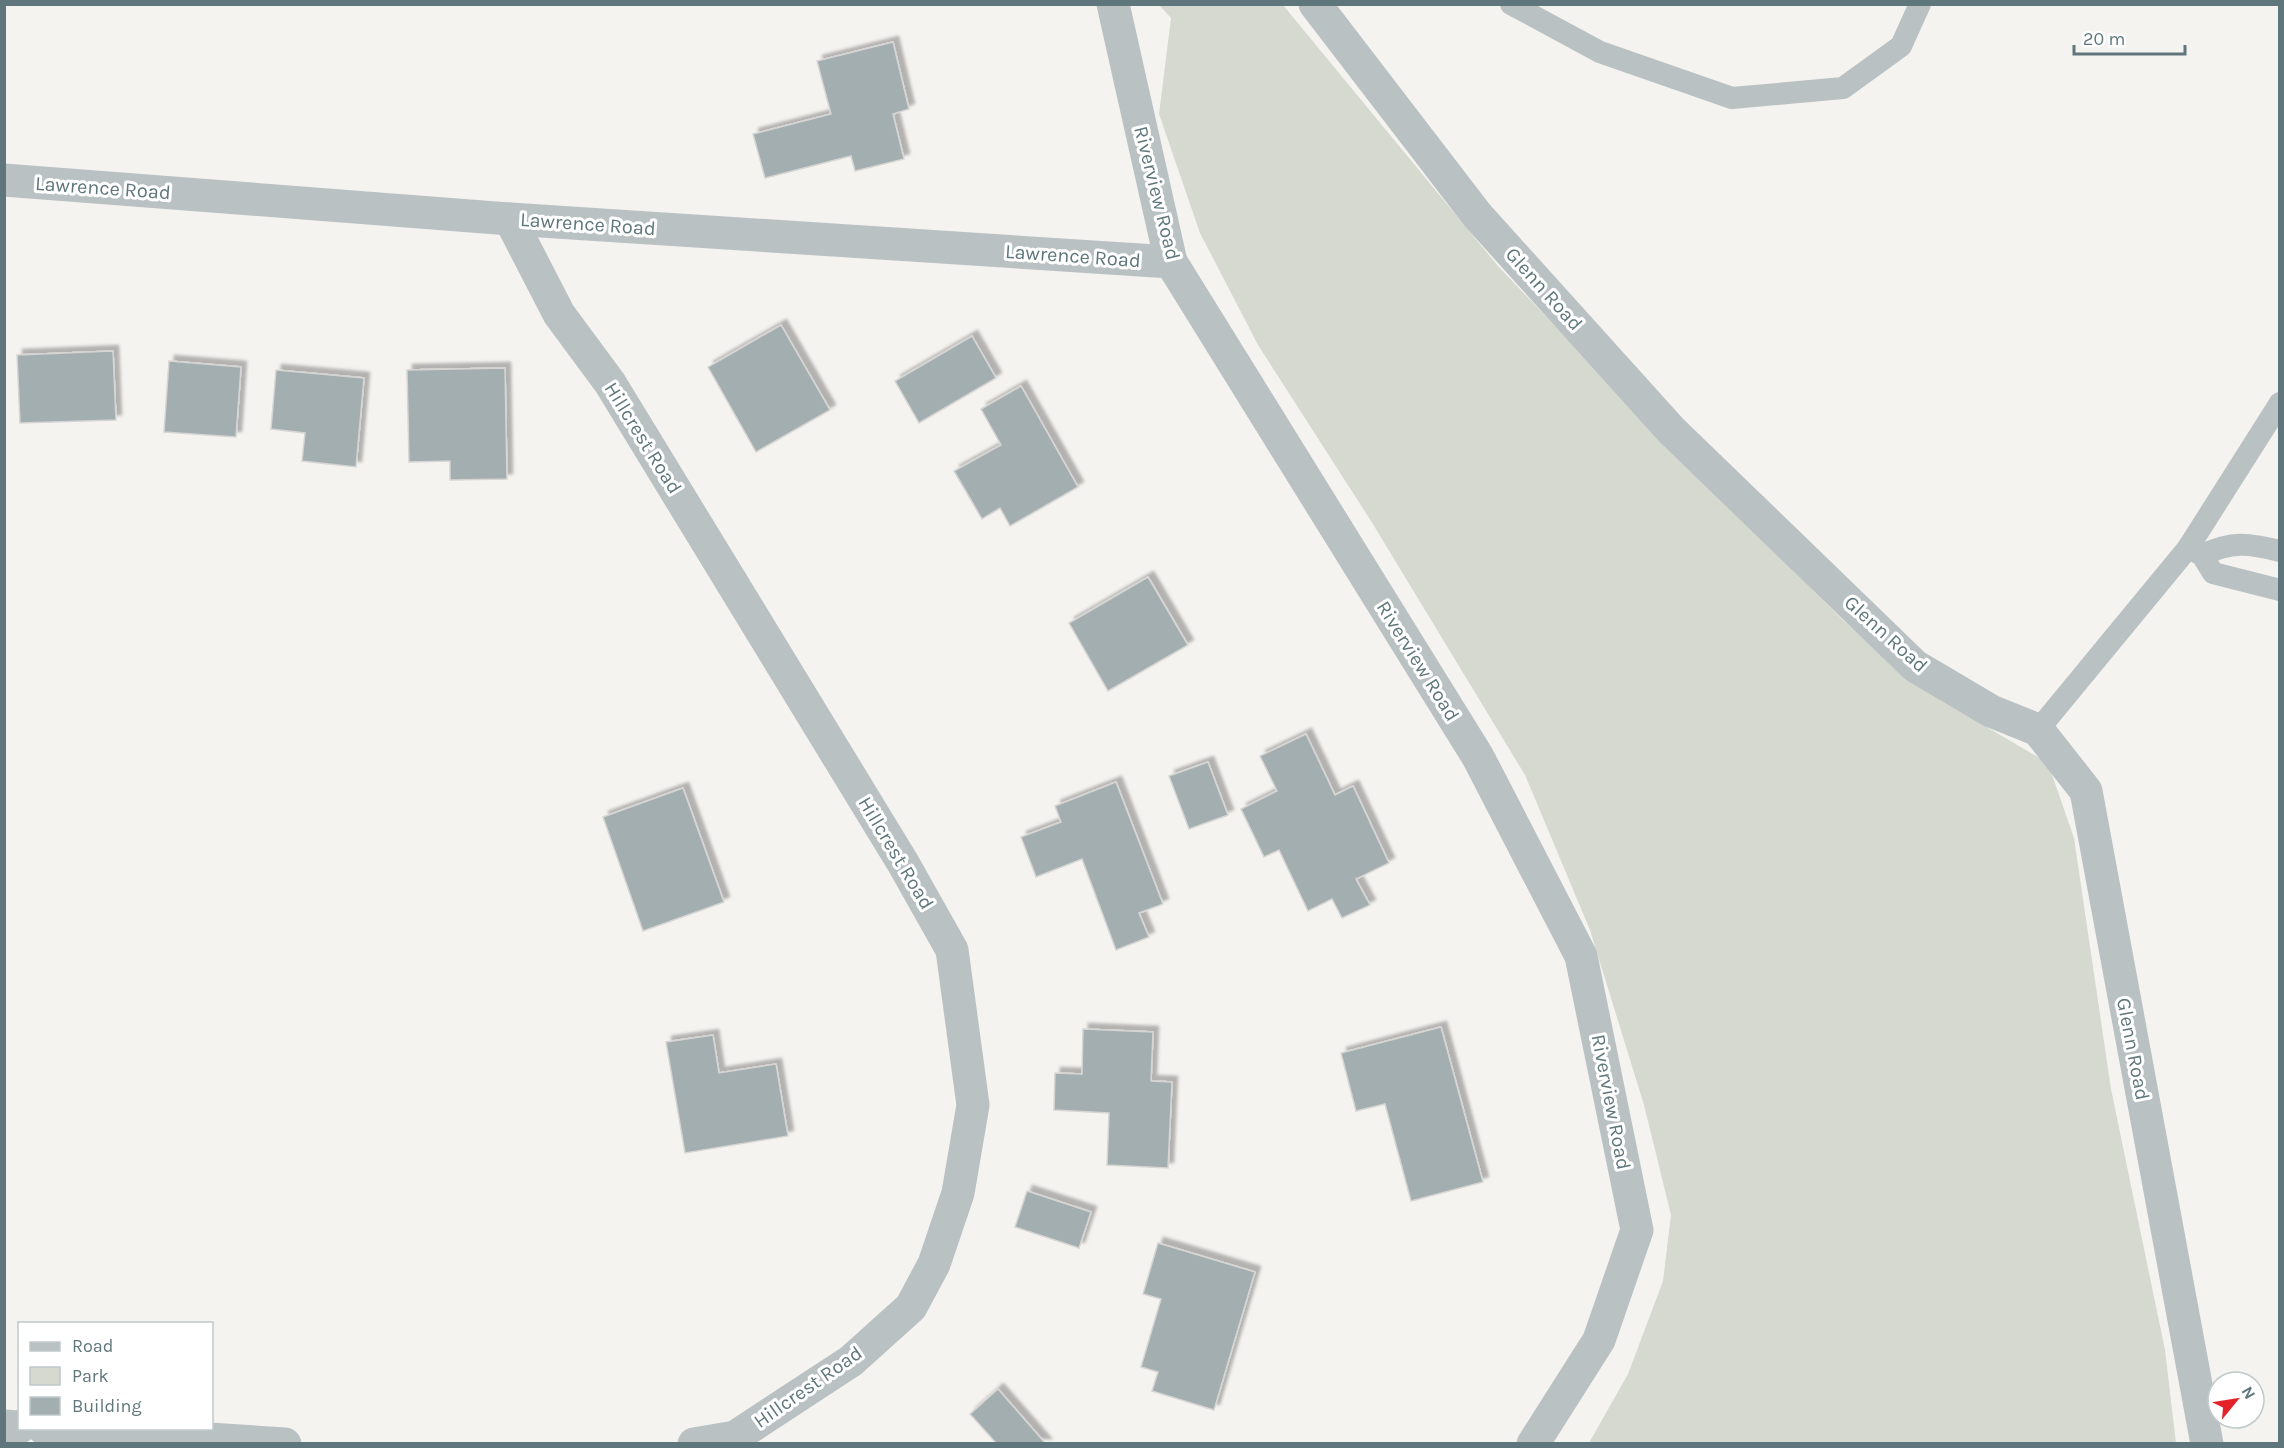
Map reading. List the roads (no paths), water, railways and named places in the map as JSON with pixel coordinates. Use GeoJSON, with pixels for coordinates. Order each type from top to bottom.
{"type":"FeatureCollection","features":[{"type":"Feature","properties":{"kind":"street","name":"Riverview Road"},"geometry":{"type":"LineString","coordinates":[[1113,4],[1171,262],[1478,757],[1581,956],[1637,1230],[1599,1340],[1533,1443]]}},
{"type":"Feature","properties":{"kind":"street","name":"Glenn Road"},"geometry":{"type":"LineString","coordinates":[[1315,4],[1477,215],[1671,430],[1915,666],[1991,711],[2038,730],[2086,791],[2207,1443]]}},
{"type":"Feature","properties":{"kind":"street","name":"Lawrence Road"},"geometry":{"type":"LineString","coordinates":[[4,180],[510,219],[1171,262]]}},
{"type":"Feature","properties":{"kind":"street","name":"Hillcrest Road"},"geometry":{"type":"LineString","coordinates":[[510,219],[559,314],[610,382],[903,863],[952,950],[973,1105],[958,1193],[934,1264],[911,1307],[851,1361],[735,1437],[694,1443]]}},
{"type":"Feature","properties":{"kind":"street"},"geometry":{"type":"LineString","coordinates":[[75,1430],[285,1443]]}},
{"type":"Feature","properties":{"kind":"lane"},"geometry":{"type":"LineString","coordinates":[[1511,4],[1600,52],[1732,98],[1843,88],[1901,46],[1920,4]]}},
{"type":"Feature","properties":{"kind":"lane"},"geometry":{"type":"LineString","coordinates":[[2038,730],[2195,551],[2280,404]]}},
{"type":"Feature","properties":{"kind":"lane"},"geometry":{"type":"LineString","coordinates":[[2195,551],[2223,545],[2250,544],[2280,551]]}},
{"type":"Feature","properties":{"kind":"lane"},"geometry":{"type":"LineString","coordinates":[[2195,551],[2213,573],[2280,590]]}}]}
